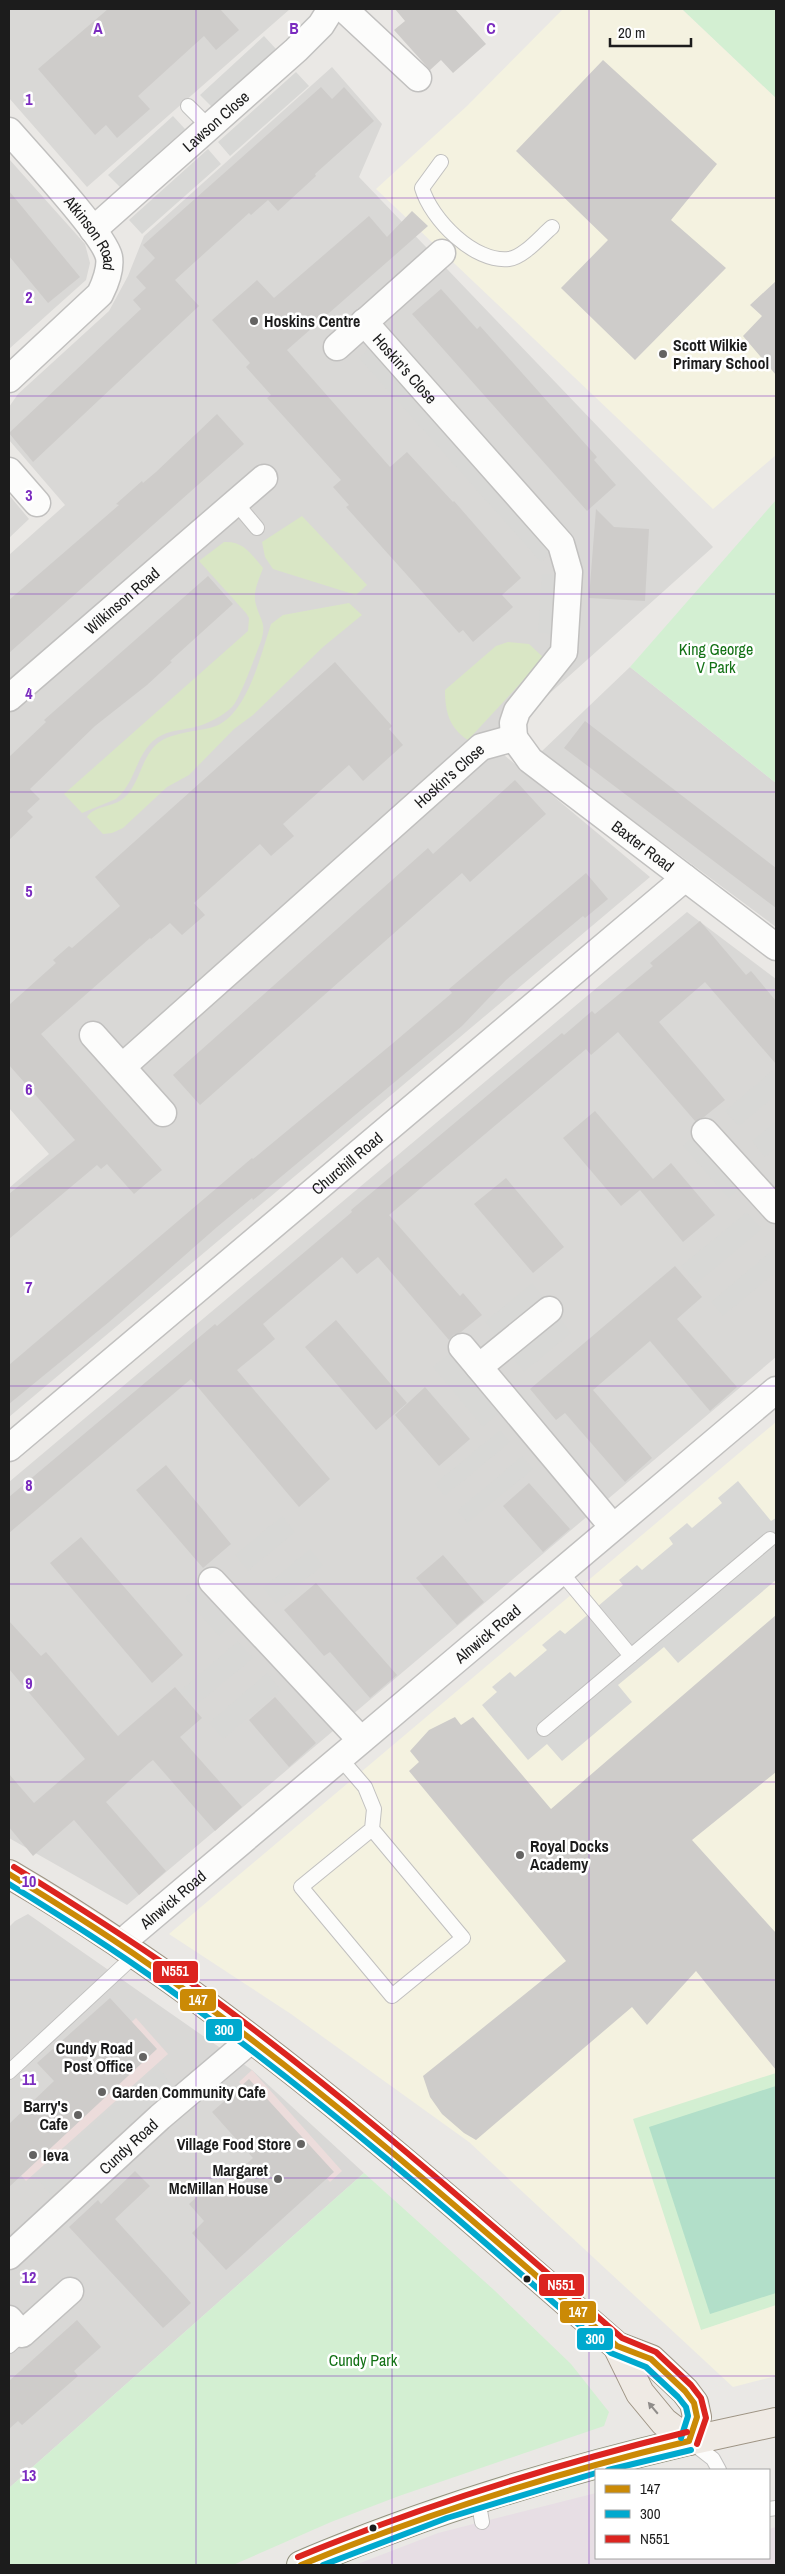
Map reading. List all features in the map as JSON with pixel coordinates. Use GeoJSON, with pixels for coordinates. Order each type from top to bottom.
{"type":"FeatureCollection","features":[{"type":"Feature","properties":{"kind":"main road"},"geometry":{"type":"LineString","coordinates":[[12,1881],[70,1909],[252,2039],[437,2191],[617,2346],[651,2360],[685,2391],[694,2403],[697,2417],[690,2440]]}},
{"type":"Feature","properties":{"kind":"main road"},"geometry":{"type":"LineString","coordinates":[[617,2346],[640,2393],[664,2422],[690,2440],[776,2422]]}},
{"type":"Feature","properties":{"kind":"street","name":"Lawson Close"},"geometry":{"type":"LineString","coordinates":[[93,230],[296,50],[321,25],[331,9]]}},
{"type":"Feature","properties":{"kind":"street"},"geometry":{"type":"LineString","coordinates":[[344,9],[418,78]]}},
{"type":"Feature","properties":{"kind":"street","name":"Atkinson Road"},"geometry":{"type":"LineString","coordinates":[[9,131],[93,230],[109,257],[106,281],[100,294],[9,379]]}},
{"type":"Feature","properties":{"kind":"street","name":"Hoskin's Close"},"geometry":{"type":"LineString","coordinates":[[337,347],[450,246]]}},
{"type":"Feature","properties":{"kind":"street","name":"Hoskin's Close"},"geometry":{"type":"LineString","coordinates":[[122,1067],[481,747],[514,738],[513,723],[517,711],[564,652],[569,572],[561,544],[364,322]]}},
{"type":"Feature","properties":{"kind":"street"},"geometry":{"type":"LineString","coordinates":[[9,471],[37,503]]}},
{"type":"Feature","properties":{"kind":"street","name":"Wilkinson Road"},"geometry":{"type":"LineString","coordinates":[[9,698],[264,478]]}},
{"type":"Feature","properties":{"kind":"street","name":"Baxter Road"},"geometry":{"type":"LineString","coordinates":[[514,738],[530,760],[776,947]]}},
{"type":"Feature","properties":{"kind":"street","name":"Churchill Road"},"geometry":{"type":"LineString","coordinates":[[9,1448],[685,878]]}},
{"type":"Feature","properties":{"kind":"street"},"geometry":{"type":"LineString","coordinates":[[93,1035],[164,1113]]}},
{"type":"Feature","properties":{"kind":"street"},"geometry":{"type":"LineString","coordinates":[[705,1132],[776,1210]]}},
{"type":"Feature","properties":{"kind":"street"},"geometry":{"type":"LineString","coordinates":[[479,1367],[550,1310]]}},
{"type":"Feature","properties":{"kind":"street"},"geometry":{"type":"LineString","coordinates":[[462,1347],[614,1527]]}},
{"type":"Feature","properties":{"kind":"street","name":"Alnwick Road"},"geometry":{"type":"LineString","coordinates":[[128,1949],[340,1758],[776,1390]]}},
{"type":"Feature","properties":{"kind":"street"},"geometry":{"type":"LineString","coordinates":[[212,1581],[361,1740]]}},
{"type":"Feature","properties":{"kind":"street","name":"Cundy Road"},"geometry":{"type":"LineString","coordinates":[[9,2256],[160,2118],[252,2039]]}},
{"type":"Feature","properties":{"kind":"street"},"geometry":{"type":"LineString","coordinates":[[13,2333],[70,2291]]}},
{"type":"Feature","properties":{"kind":"street"},"geometry":{"type":"LineString","coordinates":[[301,2565],[361,2540],[480,2510],[592,2464],[690,2440]]}},
{"type":"Feature","properties":{"kind":"lane"},"geometry":{"type":"LineString","coordinates":[[188,106],[209,127]]}},
{"type":"Feature","properties":{"kind":"lane"},"geometry":{"type":"LineString","coordinates":[[441,162],[422,188],[450,246],[464,246],[486,256],[509,259],[518,256],[552,227]]}},
{"type":"Feature","properties":{"kind":"lane"},"geometry":{"type":"LineString","coordinates":[[236,503],[257,528]]}},
{"type":"Feature","properties":{"kind":"lane"},"geometry":{"type":"LineString","coordinates":[[544,1730],[770,1538]]}},
{"type":"Feature","properties":{"kind":"lane"},"geometry":{"type":"LineString","coordinates":[[561,1572],[631,1656]]}},
{"type":"Feature","properties":{"kind":"lane"},"geometry":{"type":"LineString","coordinates":[[340,1758],[365,1787],[374,1809],[372,1829],[302,1887],[392,1996],[463,1938],[372,1829]]}},
{"type":"Feature","properties":{"kind":"lane"},"geometry":{"type":"LineString","coordinates":[[9,2072],[128,1949]]}},
{"type":"Feature","properties":{"kind":"lane"},"geometry":{"type":"LineString","coordinates":[[690,2440],[713,2459],[718,2469]]}},
{"type":"Feature","properties":{"kind":"shaded area"},"geometry":{"type":"Polygon","coordinates":[[[9,9],[290,9],[87,187],[9,98],[9,9]]]}},
{"type":"Feature","properties":{"kind":"shaded area","name":"Scott Wilkie Primary School"},"geometry":{"type":"Polygon","coordinates":[[[563,9],[682,9],[776,98],[776,455],[713,509],[376,189],[467,106],[563,9]]]}},
{"type":"Feature","properties":{"kind":"shaded area"},"geometry":{"type":"Polygon","coordinates":[[[264,36],[276,49],[212,107],[200,95],[264,36]]]}},
{"type":"Feature","properties":{"kind":"shaded area"},"geometry":{"type":"Polygon","coordinates":[[[332,67],[382,124],[359,177],[713,547],[492,745],[650,877],[9,1417],[9,1188],[49,1154],[9,1108],[9,555],[65,505],[9,440],[9,407],[18,394],[109,311],[128,276],[144,236],[332,67]]]}},
{"type":"Feature","properties":{"kind":"shaded area"},"geometry":{"type":"Polygon","coordinates":[[[296,72],[309,86],[230,156],[218,142],[296,72]]]}},
{"type":"Feature","properties":{"kind":"shaded area"},"geometry":{"type":"Polygon","coordinates":[[[173,116],[185,129],[120,187],[108,175],[173,116]]]}},
{"type":"Feature","properties":{"kind":"shaded area"},"geometry":{"type":"Polygon","coordinates":[[[208,149],[221,164],[142,234],[129,220],[208,149]]]}},
{"type":"Feature","properties":{"kind":"shaded area"},"geometry":{"type":"Polygon","coordinates":[[[9,159],[85,244],[90,263],[86,280],[9,349],[9,159]]]}},
{"type":"Feature","properties":{"kind":"shaded area"},"geometry":{"type":"Polygon","coordinates":[[[372,346],[554,551],[541,562],[359,358],[372,346]]]}},
{"type":"Feature","properties":{"kind":"shaded area"},"geometry":{"type":"Polygon","coordinates":[[[9,495],[29,519],[9,538],[9,495]]]}},
{"type":"Feature","properties":{"kind":"shaded area"},"geometry":{"type":"Polygon","coordinates":[[[542,574],[560,575],[557,634],[538,633],[542,574]]]}},
{"type":"Feature","properties":{"kind":"shaded area"},"geometry":{"type":"Polygon","coordinates":[[[630,667],[776,783],[776,927],[541,752],[630,667]]]}},
{"type":"Feature","properties":{"kind":"shaded area"},"geometry":{"type":"Polygon","coordinates":[[[687,912],[776,979],[776,1357],[127,1905],[9,1838],[9,1482],[687,912]]]}},
{"type":"Feature","properties":{"kind":"shaded area"},"geometry":{"type":"Polygon","coordinates":[[[772,1071],[776,1076],[776,1095],[739,1126],[725,1111],[772,1071]]]}},
{"type":"Feature","properties":{"kind":"shaded area"},"geometry":{"type":"Polygon","coordinates":[[[776,1121],[776,1148],[765,1157],[752,1141],[776,1121]]]}},
{"type":"Feature","properties":{"kind":"shaded area"},"geometry":{"type":"Polygon","coordinates":[[[695,1135],[740,1188],[729,1199],[683,1146],[695,1135]]]}},
{"type":"Feature","properties":{"kind":"shaded area"},"geometry":{"type":"Polygon","coordinates":[[[747,1212],[762,1229],[696,1284],[681,1266],[747,1212]]]}},
{"type":"Feature","properties":{"kind":"shaded area"},"geometry":{"type":"Polygon","coordinates":[[[776,1247],[776,1272],[723,1316],[711,1302],[776,1247]]]}},
{"type":"Feature","properties":{"kind":"shaded area"},"geometry":{"type":"Polygon","coordinates":[[[532,1283],[545,1299],[498,1338],[485,1322],[532,1283]]]}},
{"type":"Feature","properties":{"kind":"shaded area"},"geometry":{"type":"Polygon","coordinates":[[[559,1317],[571,1333],[524,1372],[511,1356],[559,1317]]]}},
{"type":"Feature","properties":{"kind":"shaded area"},"geometry":{"type":"Polygon","coordinates":[[[450,1353],[500,1412],[483,1427],[433,1367],[450,1353]]]}},
{"type":"Feature","properties":{"kind":"shaded area","name":"Royal Docks Academy"},"geometry":{"type":"Polygon","coordinates":[[[776,1422],[776,2376],[733,2387],[469,2142],[291,2014],[169,1934],[776,1422]]]}},
{"type":"Feature","properties":{"kind":"shaded area"},"geometry":{"type":"Polygon","coordinates":[[[500,1430],[510,1442],[445,1496],[435,1484],[500,1430]]]}},
{"type":"Feature","properties":{"kind":"shaded area"},"geometry":{"type":"Polygon","coordinates":[[[522,1456],[533,1469],[468,1523],[457,1511],[522,1456]]]}},
{"type":"Feature","properties":{"kind":"shaded area"},"geometry":{"type":"Polygon","coordinates":[[[738,1481],[771,1521],[776,1518],[776,1580],[678,1663],[664,1647],[618,1685],[632,1702],[562,1761],[547,1744],[528,1760],[482,1705],[497,1692],[492,1687],[510,1672],[515,1677],[547,1650],[542,1645],[560,1630],[565,1634],[623,1585],[619,1580],[637,1565],[642,1570],[673,1544],[669,1538],[687,1523],[692,1528],[722,1503],[718,1498],[738,1481]]]}},
{"type":"Feature","properties":{"kind":"shaded area"},"geometry":{"type":"Polygon","coordinates":[[[282,1516],[295,1532],[248,1571],[235,1555],[282,1516]]]}},
{"type":"Feature","properties":{"kind":"shaded area"},"geometry":{"type":"Polygon","coordinates":[[[310,1549],[323,1565],[276,1604],[263,1588],[310,1549]]]}},
{"type":"Feature","properties":{"kind":"shaded area"},"geometry":{"type":"Polygon","coordinates":[[[200,1585],[233,1623],[219,1636],[185,1598],[200,1585]]]}},
{"type":"Feature","properties":{"kind":"shaded area"},"geometry":{"type":"Polygon","coordinates":[[[238,1641],[253,1658],[194,1707],[180,1691],[238,1641]]]}},
{"type":"Feature","properties":{"kind":"shaded area"},"geometry":{"type":"Polygon","coordinates":[[[267,1673],[281,1690],[223,1739],[209,1723],[267,1673]]]}},
{"type":"Feature","properties":{"kind":"shaded area"},"geometry":{"type":"Polygon","coordinates":[[[28,1914],[252,2070],[364,2173],[9,2488],[9,1927],[15,1921],[28,1914]]]}},
{"type":"Feature","properties":{"kind":"shaded area"},"geometry":{"type":"Polygon","coordinates":[[[136,2018],[168,2054],[26,2181],[9,2162],[9,2135],[136,2018]]]}},
{"type":"Feature","properties":{"kind":"shaded area"},"geometry":{"type":"Polygon","coordinates":[[[157,2067],[173,2085],[51,2195],[35,2177],[157,2067]]]}},
{"type":"Feature","properties":{"kind":"shaded area"},"geometry":{"type":"Polygon","coordinates":[[[252,2070],[342,2171],[330,2182],[239,2082],[252,2070]]]}},
{"type":"Feature","properties":{"kind":"shaded area"},"geometry":{"type":"Polygon","coordinates":[[[595,2493],[595,2559],[770,2559],[770,2529],[776,2527],[776,2565],[355,2565],[438,2533],[595,2493]]]}},
{"type":"Feature","properties":{"kind":"green space"},"geometry":{"type":"Polygon","coordinates":[[[682,9],[776,9],[776,98],[682,9]]]}},
{"type":"Feature","properties":{"kind":"green space","name":"King George V Park"},"geometry":{"type":"Polygon","coordinates":[[[776,500],[776,783],[630,667],[776,500]]]}},
{"type":"Feature","properties":{"kind":"green space"},"geometry":{"type":"Polygon","coordinates":[[[302,516],[367,585],[356,595],[273,569],[265,557],[262,542],[302,516]]]}},
{"type":"Feature","properties":{"kind":"green space"},"geometry":{"type":"Polygon","coordinates":[[[224,542],[231,542],[247,549],[263,568],[256,586],[255,600],[263,626],[263,635],[239,695],[232,707],[215,719],[200,726],[171,732],[155,739],[142,756],[121,794],[116,799],[82,813],[64,794],[248,631],[249,618],[246,613],[199,561],[224,542]]]}},
{"type":"Feature","properties":{"kind":"green space"},"geometry":{"type":"Polygon","coordinates":[[[349,603],[362,615],[323,647],[253,715],[234,729],[189,775],[167,787],[123,828],[112,833],[103,834],[87,817],[90,813],[124,798],[134,785],[152,749],[158,743],[177,734],[213,727],[225,721],[235,711],[251,683],[271,624],[283,615],[349,603]]]}},
{"type":"Feature","properties":{"kind":"green space"},"geometry":{"type":"Polygon","coordinates":[[[508,642],[529,644],[544,658],[468,740],[456,730],[449,718],[445,690],[496,646],[508,642]]]}},
{"type":"Feature","properties":{"kind":"green space"},"geometry":{"type":"Polygon","coordinates":[[[776,2073],[776,2305],[701,2330],[633,2119],[776,2073]]]}},
{"type":"Feature","properties":{"kind":"green space"},"geometry":{"type":"Polygon","coordinates":[[[776,2086],[776,2293],[710,2314],[649,2127],[776,2086]]]}},
{"type":"Feature","properties":{"kind":"green space","name":"Cundy Park"},"geometry":{"type":"Polygon","coordinates":[[[364,2173],[494,2290],[571,2364],[609,2412],[604,2426],[399,2496],[331,2522],[233,2565],[9,2565],[9,2488],[364,2173]]]}},
{"type":"Feature","properties":{"kind":"building"},"geometry":{"type":"Polygon","coordinates":[[[108,9],[220,9],[239,30],[216,50],[204,36],[138,96],[150,109],[117,138],[106,125],[95,135],[38,69],[108,9]]]}},
{"type":"Feature","properties":{"kind":"building"},"geometry":{"type":"Polygon","coordinates":[[[395,9],[455,9],[486,44],[453,73],[441,60],[430,70],[394,30],[405,21],[395,9]]]}},
{"type":"Feature","properties":{"kind":"building"},"geometry":{"type":"Polygon","coordinates":[[[603,60],[717,164],[671,220],[726,268],[635,360],[561,288],[608,240],[516,151],[603,60]]]}},
{"type":"Feature","properties":{"kind":"building"},"geometry":{"type":"Polygon","coordinates":[[[321,87],[332,99],[344,87],[374,121],[315,174],[316,176],[278,211],[268,200],[251,215],[249,213],[175,280],[199,306],[33,462],[9,433],[141,309],[133,300],[146,288],[136,277],[155,258],[143,245],[321,87]]]}},
{"type":"Feature","properties":{"kind":"building"},"geometry":{"type":"Polygon","coordinates":[[[9,191],[80,277],[48,303],[9,256],[9,191]]]}},
{"type":"Feature","properties":{"kind":"building"},"geometry":{"type":"Polygon","coordinates":[[[412,211],[428,226],[287,350],[390,467],[407,452],[454,501],[521,578],[502,595],[513,607],[473,642],[463,630],[459,633],[346,507],[349,505],[333,487],[341,480],[267,398],[271,395],[246,367],[250,363],[212,320],[257,280],[274,298],[369,216],[387,237],[412,211]]]}},
{"type":"Feature","properties":{"kind":"building"},"geometry":{"type":"Polygon","coordinates":[[[776,281],[776,375],[743,336],[762,316],[750,305],[776,281]]]}},
{"type":"Feature","properties":{"kind":"building"},"geometry":{"type":"Polygon","coordinates":[[[441,289],[477,329],[480,326],[597,457],[594,460],[616,485],[587,511],[412,314],[441,289]]]}},
{"type":"Feature","properties":{"kind":"building"},"geometry":{"type":"Polygon","coordinates":[[[217,414],[244,444],[9,653],[9,600],[119,505],[116,504],[142,481],[143,483],[156,472],[217,414]]]}},
{"type":"Feature","properties":{"kind":"building"},"geometry":{"type":"Polygon","coordinates":[[[596,509],[614,527],[649,529],[645,601],[589,598],[596,509]]]}},
{"type":"Feature","properties":{"kind":"building"},"geometry":{"type":"Polygon","coordinates":[[[208,576],[233,604],[170,661],[172,662],[147,685],[95,726],[30,789],[40,799],[27,811],[33,817],[9,840],[9,757],[46,722],[44,720],[208,576]]]}},
{"type":"Feature","properties":{"kind":"building"},"geometry":{"type":"Polygon","coordinates":[[[335,662],[392,726],[389,729],[403,745],[363,781],[349,765],[283,824],[294,836],[271,856],[260,844],[194,903],[205,915],[182,935],[170,923],[150,938],[41,1034],[162,1170],[134,1194],[107,1164],[101,1169],[97,1165],[9,1239],[9,1194],[75,1140],[9,1065],[9,1005],[56,963],[53,960],[69,946],[72,948],[120,906],[95,877],[335,662]]]}},
{"type":"Feature","properties":{"kind":"building"},"geometry":{"type":"Polygon","coordinates":[[[585,721],[776,868],[776,908],[564,748],[585,721]]]}},
{"type":"Feature","properties":{"kind":"building"},"geometry":{"type":"Polygon","coordinates":[[[515,780],[546,814],[470,882],[462,873],[200,1105],[173,1075],[428,848],[433,854],[515,780]]]}},
{"type":"Feature","properties":{"kind":"building"},"geometry":{"type":"Polygon","coordinates":[[[586,873],[608,899],[585,918],[583,916],[506,980],[462,1026],[253,1200],[252,1198],[217,1227],[109,1322],[9,1404],[9,1365],[252,1158],[452,993],[449,989],[586,873]]]}},
{"type":"Feature","properties":{"kind":"building"},"geometry":{"type":"Polygon","coordinates":[[[700,921],[746,975],[751,971],[776,1001],[776,1064],[705,982],[659,1022],[725,1100],[704,1117],[695,1121],[618,1032],[591,1055],[586,1049],[389,1215],[460,1296],[463,1293],[482,1315],[461,1332],[453,1335],[449,1340],[378,1257],[357,1274],[342,1257],[263,1324],[275,1339],[237,1370],[330,1479],[299,1507],[191,1379],[9,1533],[9,1497],[215,1324],[217,1326],[352,1212],[351,1210],[562,1033],[564,1035],[592,1011],[595,1014],[634,982],[653,966],[650,963],[700,921]]]}},
{"type":"Feature","properties":{"kind":"building"},"geometry":{"type":"Polygon","coordinates":[[[595,1111],[653,1179],[671,1163],[715,1215],[683,1242],[640,1190],[621,1206],[563,1138],[595,1111]]]}},
{"type":"Feature","properties":{"kind":"building"},"geometry":{"type":"Polygon","coordinates":[[[506,1178],[564,1247],[533,1273],[474,1204],[506,1178]]]}},
{"type":"Feature","properties":{"kind":"building"},"geometry":{"type":"Polygon","coordinates":[[[675,1266],[702,1297],[677,1319],[737,1387],[710,1411],[650,1341],[593,1390],[652,1458],[625,1482],[565,1413],[556,1420],[530,1389],[675,1266]]]}},
{"type":"Feature","properties":{"kind":"building"},"geometry":{"type":"Polygon","coordinates":[[[336,1320],[407,1403],[376,1430],[305,1347],[336,1320]]]}},
{"type":"Feature","properties":{"kind":"building"},"geometry":{"type":"Polygon","coordinates":[[[425,1387],[470,1439],[439,1466],[395,1415],[425,1387]]]}},
{"type":"Feature","properties":{"kind":"building"},"geometry":{"type":"Polygon","coordinates":[[[166,1465],[231,1544],[203,1568],[136,1490],[166,1465]]]}},
{"type":"Feature","properties":{"kind":"building"},"geometry":{"type":"Polygon","coordinates":[[[529,1483],[570,1529],[543,1552],[503,1506],[529,1483]]]}},
{"type":"Feature","properties":{"kind":"building"},"geometry":{"type":"Polygon","coordinates":[[[81,1537],[183,1655],[152,1683],[50,1563],[81,1537]]]}},
{"type":"Feature","properties":{"kind":"building"},"geometry":{"type":"Polygon","coordinates":[[[443,1555],[484,1602],[457,1625],[416,1578],[443,1555]]]}},
{"type":"Feature","properties":{"kind":"building"},"geometry":{"type":"Polygon","coordinates":[[[316,1583],[397,1675],[370,1698],[330,1652],[324,1656],[284,1610],[316,1583]]]}},
{"type":"Feature","properties":{"kind":"building"},"geometry":{"type":"Polygon","coordinates":[[[776,1615],[776,1772],[692,1840],[776,1933],[776,2070],[696,1971],[647,2025],[632,2007],[476,2140],[464,2133],[442,2114],[430,2097],[423,2076],[566,1961],[409,1771],[419,1762],[410,1751],[429,1730],[455,1717],[461,1725],[473,1717],[551,1809],[776,1615]]]}},
{"type":"Feature","properties":{"kind":"building"},"geometry":{"type":"Polygon","coordinates":[[[9,1621],[41,1656],[46,1652],[118,1736],[175,1687],[202,1718],[180,1737],[242,1807],[215,1831],[153,1760],[149,1763],[106,1802],[166,1871],[139,1895],[74,1820],[33,1856],[9,1827],[9,1774],[34,1803],[85,1759],[9,1669],[9,1621]]]}},
{"type":"Feature","properties":{"kind":"building"},"geometry":{"type":"Polygon","coordinates":[[[275,1697],[316,1743],[289,1767],[249,1720],[275,1697]]]}},
{"type":"Feature","properties":{"kind":"building"},"geometry":{"type":"Polygon","coordinates":[[[110,1998],[157,2049],[9,2187],[9,2124],[54,2081],[37,2063],[110,1998]]]}},
{"type":"Feature","properties":{"kind":"building","name":"Margaret McMillan House"},"geometry":{"type":"Polygon","coordinates":[[[249,2079],[334,2172],[226,2270],[192,2233],[204,2221],[189,2204],[210,2185],[216,2191],[253,2158],[212,2112],[249,2079]]]}},
{"type":"Feature","properties":{"kind":"building"},"geometry":{"type":"Polygon","coordinates":[[[135,2171],[150,2186],[115,2219],[191,2303],[163,2328],[69,2227],[98,2200],[101,2204],[135,2171]]]}},
{"type":"Feature","properties":{"kind":"building"},"geometry":{"type":"Polygon","coordinates":[[[77,2320],[101,2347],[74,2371],[78,2376],[22,2425],[18,2421],[9,2429],[9,2381],[77,2320]]]}},
{"type":"Feature","properties":{"kind":"transit line","name":"N551"},"geometry":{"type":"LineString","coordinates":[[14,1867],[136,1945],[234,2015],[292,2059],[404,2150],[622,2338],[656,2352],[691,2385],[701,2398],[706,2418],[697,2444]]}},
{"type":"Feature","properties":{"kind":"transit line","name":"147"},"geometry":{"type":"LineString","coordinates":[[9,1874],[131,1952],[229,2023],[343,2112],[617,2346],[651,2359],[685,2391],[694,2403],[697,2417],[689,2441]]}},
{"type":"Feature","properties":{"kind":"transit line","name":"300"},"geometry":{"type":"LineString","coordinates":[[9,1884],[127,1960],[224,2030],[282,2074],[393,2164],[611,2353],[646,2367],[686,2407],[688,2416],[681,2438]]}},
{"type":"Feature","properties":{"kind":"transit line","name":"N551"},"geometry":{"type":"LineString","coordinates":[[298,2557],[393,2520],[490,2487],[588,2458],[687,2432]]}},
{"type":"Feature","properties":{"kind":"transit line","name":"147"},"geometry":{"type":"LineString","coordinates":[[301,2565],[444,2511],[541,2481],[689,2441]]}},
{"type":"Feature","properties":{"kind":"transit line","name":"300"},"geometry":{"type":"LineString","coordinates":[[612,2469],[691,2450]]}},
{"type":"Feature","properties":{"kind":"transit line","name":"300"},"geometry":{"type":"LineString","coordinates":[[323,2565],[447,2518],[595,2473]]}},
{"type":"Feature","properties":{"kind":"place","name":"Hoskins Centre"},"geometry":{"type":"Point","coordinates":[254,321]}},
{"type":"Feature","properties":{"kind":"place","name":"Scott Wilkie Primary School"},"geometry":{"type":"Point","coordinates":[663,354]}},
{"type":"Feature","properties":{"kind":"place","name":"Royal Docks Academy"},"geometry":{"type":"Point","coordinates":[520,1855]}},
{"type":"Feature","properties":{"kind":"place","name":"Cundy Road Post Office"},"geometry":{"type":"Point","coordinates":[143,2057]}},
{"type":"Feature","properties":{"kind":"place","name":"Garden Community Cafe"},"geometry":{"type":"Point","coordinates":[102,2092]}},
{"type":"Feature","properties":{"kind":"place","name":"Barry's Cafe"},"geometry":{"type":"Point","coordinates":[78,2115]}},
{"type":"Feature","properties":{"kind":"place","name":"Village Food Store"},"geometry":{"type":"Point","coordinates":[301,2144]}},
{"type":"Feature","properties":{"kind":"place","name":"Ieva"},"geometry":{"type":"Point","coordinates":[33,2155]}},
{"type":"Feature","properties":{"kind":"place","name":"Margaret McMillan House"},"geometry":{"type":"Point","coordinates":[278,2179]}}]}
